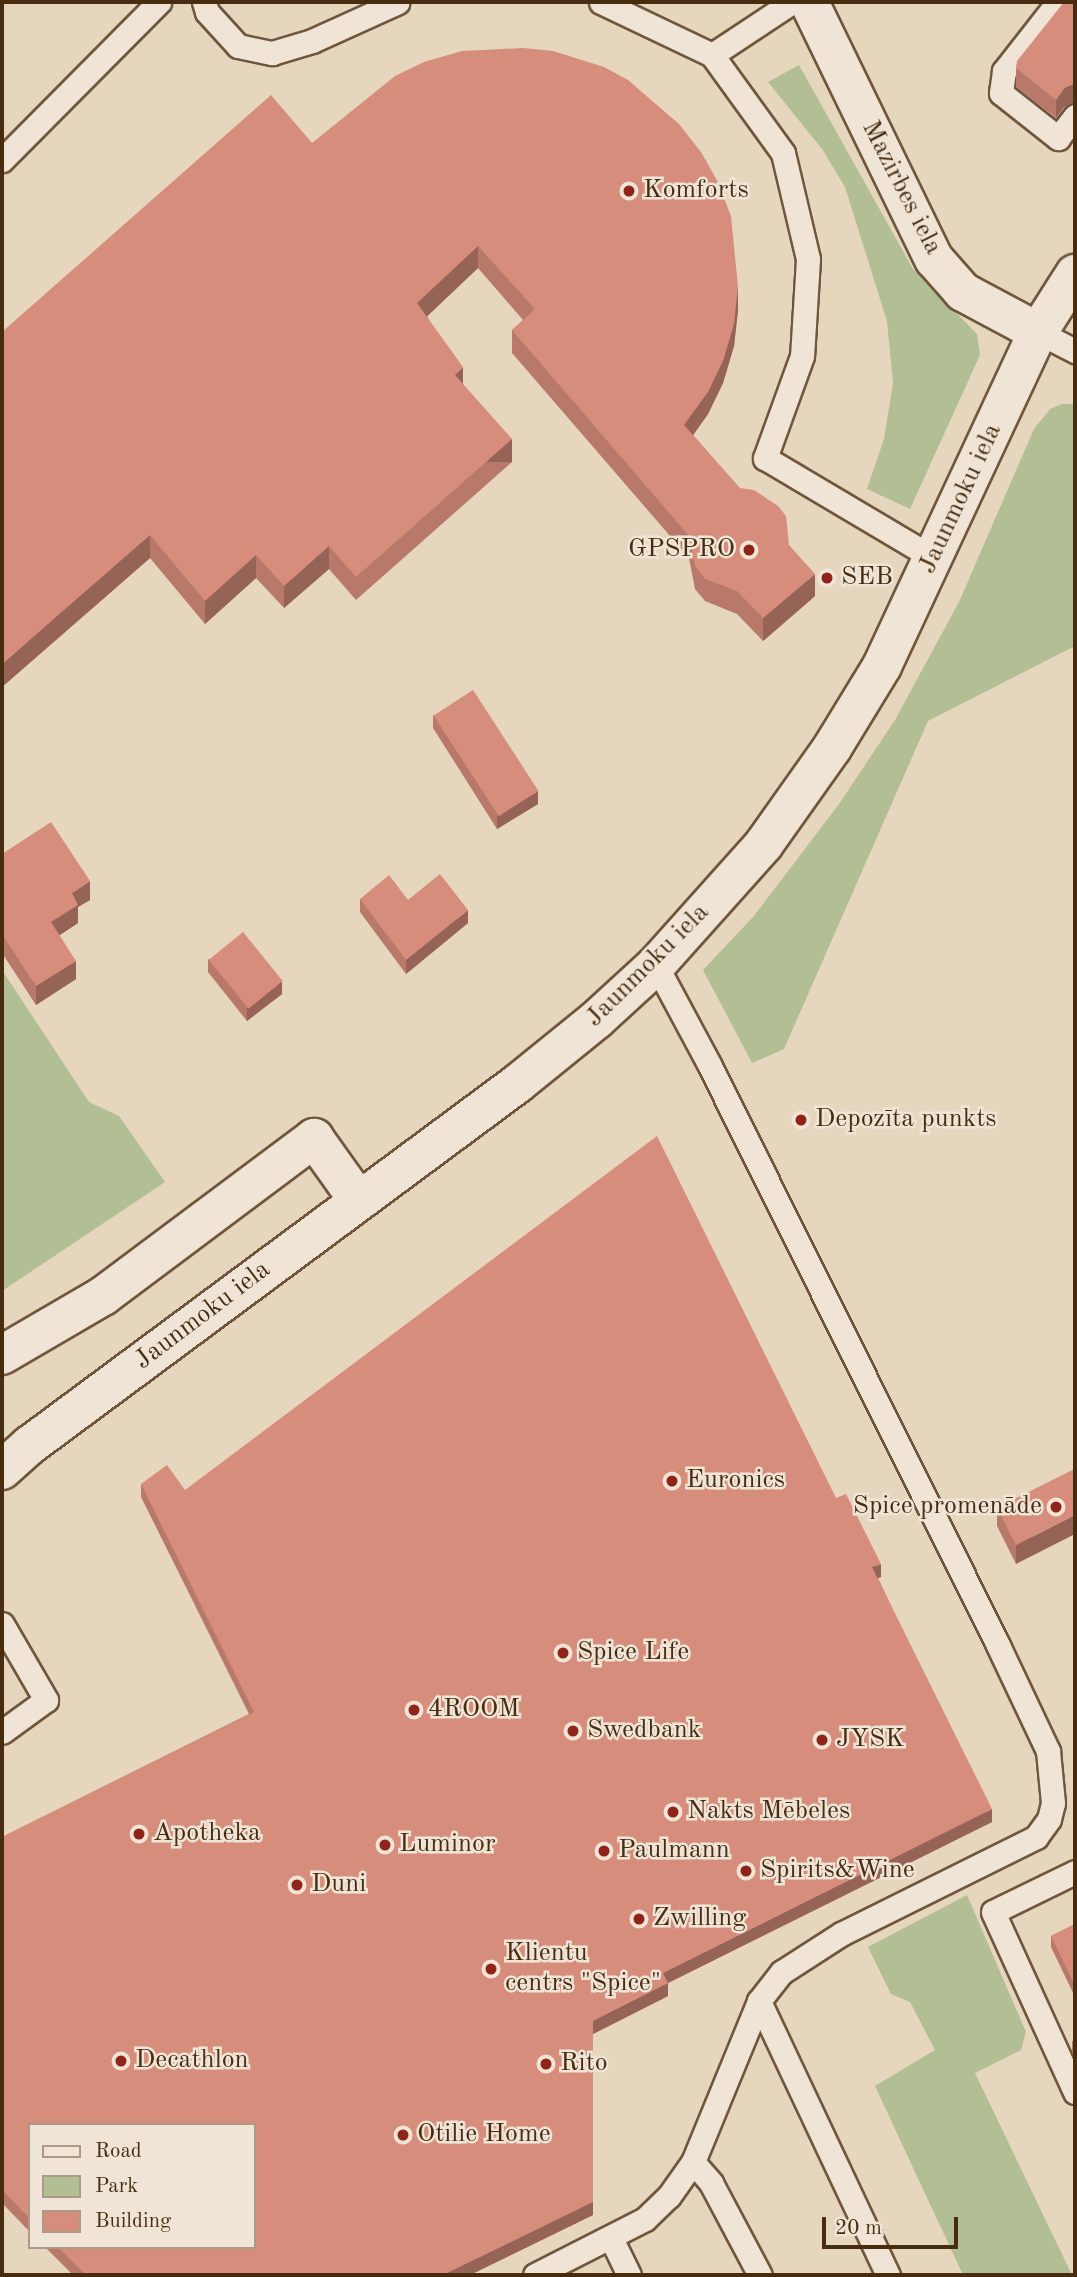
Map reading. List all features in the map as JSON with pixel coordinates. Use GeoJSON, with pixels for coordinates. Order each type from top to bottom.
{"type":"FeatureCollection","features":[{"type":"Feature","properties":{"kind":"street","name":"Mazirbes iela"},"geometry":{"type":"LineString","coordinates":[[809,2],[934,259],[963,292],[1038,332]]}},
{"type":"Feature","properties":{"kind":"street","name":"Jaunmoku iela"},"geometry":{"type":"LineString","coordinates":[[2,1470],[30,1445],[517,1084],[596,1020],[656,965],[764,844],[832,748],[883,666],[935,559],[1038,332],[1075,274]]}},
{"type":"Feature","properties":{"kind":"street"},"geometry":{"type":"LineString","coordinates":[[2,1355],[103,1296],[314,1138],[359,1201]]}},
{"type":"Feature","properties":{"kind":"lane"},"geometry":{"type":"LineString","coordinates":[[2,160],[159,2]]}},
{"type":"Feature","properties":{"kind":"lane"},"geometry":{"type":"LineString","coordinates":[[204,2],[207,12],[238,46],[272,54],[312,41],[398,2]]}},
{"type":"Feature","properties":{"kind":"lane"},"geometry":{"type":"LineString","coordinates":[[601,2],[712,55],[783,153],[808,258],[802,356],[765,458],[935,559]]}},
{"type":"Feature","properties":{"kind":"lane"},"geometry":{"type":"LineString","coordinates":[[712,55],[792,2]]}},
{"type":"Feature","properties":{"kind":"lane"},"geometry":{"type":"LineString","coordinates":[[1058,2],[1004,71],[1001,93],[1058,138],[1075,116]]}},
{"type":"Feature","properties":{"kind":"lane"},"geometry":{"type":"LineString","coordinates":[[1038,332],[1075,351]]}},
{"type":"Feature","properties":{"kind":"lane"},"geometry":{"type":"LineString","coordinates":[[535,2275],[645,2219],[669,2196],[693,2162],[759,2001],[782,1972],[841,1934],[1035,1837],[1049,1819],[1053,1803],[1048,1751],[897,1440],[709,1064],[656,965]]}},
{"type":"Feature","properties":{"kind":"lane"},"geometry":{"type":"LineString","coordinates":[[2,1624],[46,1700],[2,1732]]}},
{"type":"Feature","properties":{"kind":"lane"},"geometry":{"type":"LineString","coordinates":[[1075,1872],[993,1912],[1075,2092]]}},
{"type":"Feature","properties":{"kind":"lane"},"geometry":{"type":"LineString","coordinates":[[759,2001],[888,2275]]}},
{"type":"Feature","properties":{"kind":"lane"},"geometry":{"type":"LineString","coordinates":[[693,2162],[711,2183],[760,2275]]}},
{"type":"Feature","properties":{"kind":"lane"},"geometry":{"type":"LineString","coordinates":[[611,2238],[629,2275]]}},
{"type":"Feature","properties":{"kind":"green space"},"geometry":{"type":"Polygon","coordinates":[[[799,65],[913,269],[977,334],[980,355],[910,509],[867,489],[884,439],[893,383],[887,321],[845,187],[822,149],[768,82],[799,65]]]}},
{"type":"Feature","properties":{"kind":"green space"},"geometry":{"type":"Polygon","coordinates":[[[1062,404],[1075,404],[1075,646],[928,721],[784,1049],[752,1063],[703,970],[754,916],[839,804],[895,720],[959,602],[1034,429],[1050,409],[1062,404]]]}},
{"type":"Feature","properties":{"kind":"green space"},"geometry":{"type":"Polygon","coordinates":[[[2,970],[89,1102],[119,1116],[165,1182],[2,1291],[2,970]]]}},
{"type":"Feature","properties":{"kind":"green space"},"geometry":{"type":"Polygon","coordinates":[[[967,1895],[1026,2032],[1021,2050],[975,2073],[1072,2275],[963,2275],[875,2086],[935,2050],[910,2002],[891,1994],[868,1947],[967,1895]]]}},
{"type":"Feature","properties":{"kind":"building"},"geometry":{"type":"Polygon","coordinates":[[[1064,2],[1075,2],[1075,83],[1064,88],[1056,100],[1016,68],[1017,61],[1064,2]]]}},
{"type":"Feature","properties":{"kind":"building"},"geometry":{"type":"Polygon","coordinates":[[[523,48],[553,51],[604,67],[628,80],[679,124],[701,152],[718,182],[731,216],[738,287],[734,324],[723,361],[708,392],[684,425],[740,488],[754,490],[778,506],[786,516],[789,545],[815,574],[763,618],[737,591],[705,579],[695,566],[689,536],[512,330],[535,309],[478,246],[417,303],[463,367],[455,375],[512,439],[356,577],[329,546],[284,586],[256,555],[205,601],[150,535],[2,664],[2,332],[271,95],[312,143],[395,76],[424,62],[462,51],[523,48]]]}},
{"type":"Feature","properties":{"kind":"building"},"geometry":{"type":"Polygon","coordinates":[[[473,690],[538,791],[499,816],[434,716],[473,690]]]}},
{"type":"Feature","properties":{"kind":"building"},"geometry":{"type":"Polygon","coordinates":[[[51,822],[90,881],[72,893],[78,905],[51,922],[76,961],[36,986],[2,934],[2,854],[51,822]]]}},
{"type":"Feature","properties":{"kind":"building"},"geometry":{"type":"Polygon","coordinates":[[[440,874],[468,910],[406,960],[360,899],[389,875],[408,900],[440,874]]]}},
{"type":"Feature","properties":{"kind":"building"},"geometry":{"type":"Polygon","coordinates":[[[243,932],[283,981],[248,1009],[209,960],[243,932]]]}},
{"type":"Feature","properties":{"kind":"building","name":"Spice Life"},"geometry":{"type":"Polygon","coordinates":[[[657,1136],[836,1498],[846,1494],[881,1564],[872,1567],[992,1809],[663,1973],[668,1983],[593,2021],[593,2202],[443,2275],[86,2275],[60,2249],[256,2249],[256,2123],[28,2123],[28,2217],[2,2190],[2,1837],[254,1712],[141,1484],[167,1465],[185,1490],[657,1136]]]}},
{"type":"Feature","properties":{"kind":"building"},"geometry":{"type":"Polygon","coordinates":[[[1075,1469],[1075,1515],[1016,1545],[997,1508],[1075,1469]]]}},
{"type":"Feature","properties":{"kind":"building"},"geometry":{"type":"Polygon","coordinates":[[[1075,1924],[1075,1986],[1051,1936],[1075,1924]]]}},
{"type":"Feature","properties":{"kind":"place","name":"Komforts"},"geometry":{"type":"Point","coordinates":[629,191]}},
{"type":"Feature","properties":{"kind":"place","name":"GPSPRO"},"geometry":{"type":"Point","coordinates":[749,550]}},
{"type":"Feature","properties":{"kind":"place","name":"SEB"},"geometry":{"type":"Point","coordinates":[827,578]}},
{"type":"Feature","properties":{"kind":"place","name":"Depozīta punkts"},"geometry":{"type":"Point","coordinates":[801,1120]}},
{"type":"Feature","properties":{"kind":"place","name":"Euronics"},"geometry":{"type":"Point","coordinates":[672,1481]}},
{"type":"Feature","properties":{"kind":"place","name":"Spice promenāde"},"geometry":{"type":"Point","coordinates":[1056,1507]}},
{"type":"Feature","properties":{"kind":"place","name":"Spice Life"},"geometry":{"type":"Point","coordinates":[563,1653]}},
{"type":"Feature","properties":{"kind":"place","name":"4ROOM"},"geometry":{"type":"Point","coordinates":[414,1710]}},
{"type":"Feature","properties":{"kind":"place","name":"Swedbank"},"geometry":{"type":"Point","coordinates":[573,1731]}},
{"type":"Feature","properties":{"kind":"place","name":"JYSK"},"geometry":{"type":"Point","coordinates":[822,1740]}},
{"type":"Feature","properties":{"kind":"place","name":"Nakts Mēbeles"},"geometry":{"type":"Point","coordinates":[673,1812]}},
{"type":"Feature","properties":{"kind":"place","name":"Apotheka"},"geometry":{"type":"Point","coordinates":[139,1834]}},
{"type":"Feature","properties":{"kind":"place","name":"Luminor"},"geometry":{"type":"Point","coordinates":[385,1845]}},
{"type":"Feature","properties":{"kind":"place","name":"Paulmann"},"geometry":{"type":"Point","coordinates":[604,1851]}},
{"type":"Feature","properties":{"kind":"place","name":"Spirits&Wine"},"geometry":{"type":"Point","coordinates":[746,1871]}},
{"type":"Feature","properties":{"kind":"place","name":"Duni"},"geometry":{"type":"Point","coordinates":[297,1885]}},
{"type":"Feature","properties":{"kind":"place","name":"Zwilling"},"geometry":{"type":"Point","coordinates":[639,1919]}},
{"type":"Feature","properties":{"kind":"place","name":"Klientu centrs \"Spice\""},"geometry":{"type":"Point","coordinates":[491,1969]}},
{"type":"Feature","properties":{"kind":"place","name":"Decathlon"},"geometry":{"type":"Point","coordinates":[121,2061]}},
{"type":"Feature","properties":{"kind":"place","name":"Rito"},"geometry":{"type":"Point","coordinates":[546,2064]}},
{"type":"Feature","properties":{"kind":"place","name":"Otilie Home"},"geometry":{"type":"Point","coordinates":[403,2135]}}]}
